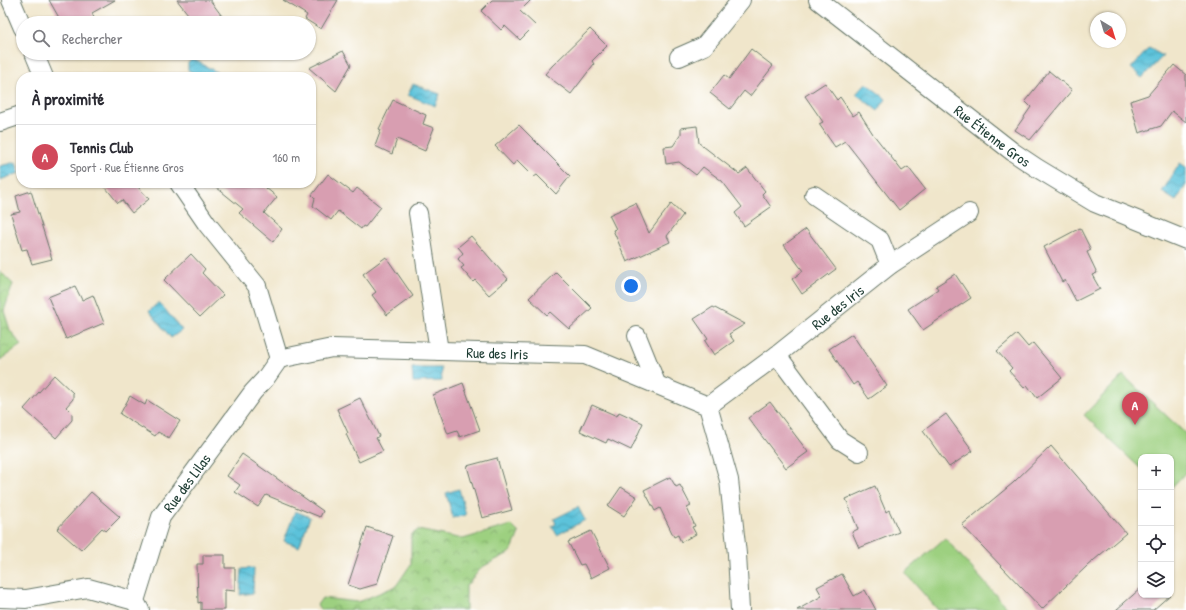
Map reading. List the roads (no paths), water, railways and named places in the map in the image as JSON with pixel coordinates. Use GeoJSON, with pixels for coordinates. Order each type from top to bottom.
{"type":"FeatureCollection","features":[{"type":"Feature","properties":{"kind":"street"},"geometry":{"type":"LineString","coordinates":[[11,0],[18,16]]}},
{"type":"Feature","properties":{"kind":"street"},"geometry":{"type":"LineString","coordinates":[[679,57],[704,46],[741,0]]}},
{"type":"Feature","properties":{"kind":"street","name":"Rue Étienne Gros"},"geometry":{"type":"LineString","coordinates":[[818,0],[1013,152],[1037,168],[1095,203],[1186,240]]}},
{"type":"Feature","properties":{"kind":"street"},"geometry":{"type":"LineString","coordinates":[[37,60],[42,72]]}},
{"type":"Feature","properties":{"kind":"street"},"geometry":{"type":"LineString","coordinates":[[0,122],[16,117]]}},
{"type":"Feature","properties":{"kind":"street"},"geometry":{"type":"LineString","coordinates":[[182,188],[207,224],[257,286],[279,359]]}},
{"type":"Feature","properties":{"kind":"street"},"geometry":{"type":"LineString","coordinates":[[814,195],[880,240],[890,264]]}},
{"type":"Feature","properties":{"kind":"street"},"geometry":{"type":"LineString","coordinates":[[418,213],[439,351]]}},
{"type":"Feature","properties":{"kind":"street","name":"Rue des Iris"},"geometry":{"type":"LineString","coordinates":[[279,359],[332,348],[585,355],[656,383],[708,406],[776,355],[890,264],[969,213]]}},
{"type":"Feature","properties":{"kind":"street"},"geometry":{"type":"LineString","coordinates":[[637,336],[656,383]]}},
{"type":"Feature","properties":{"kind":"street"},"geometry":{"type":"LineString","coordinates":[[776,355],[840,440],[859,452]]}},
{"type":"Feature","properties":{"kind":"street","name":"Rue des Lilas"},"geometry":{"type":"LineString","coordinates":[[0,598],[26,599],[88,588],[138,605],[161,517],[279,359]]}},
{"type":"Feature","properties":{"kind":"street"},"geometry":{"type":"LineString","coordinates":[[708,406],[729,480],[737,554],[740,610]]}},
{"type":"Feature","properties":{"kind":"water"},"geometry":{"type":"Polygon","coordinates":[[[1149,48],[1163,56],[1142,78],[1131,68],[1149,48]]]}},
{"type":"Feature","properties":{"kind":"water"},"geometry":{"type":"Polygon","coordinates":[[[191,60],[197,61],[216,72],[191,72],[188,70],[188,63],[191,60]]]}},
{"type":"Feature","properties":{"kind":"water"},"geometry":{"type":"Polygon","coordinates":[[[866,83],[886,99],[878,111],[856,94],[866,83]]]}},
{"type":"Feature","properties":{"kind":"water"},"geometry":{"type":"Polygon","coordinates":[[[413,84],[440,94],[435,106],[408,95],[413,84]]]}},
{"type":"Feature","properties":{"kind":"water"},"geometry":{"type":"Polygon","coordinates":[[[16,162],[16,174],[0,180],[0,166],[16,162]]]}},
{"type":"Feature","properties":{"kind":"water"},"geometry":{"type":"Polygon","coordinates":[[[1180,163],[1186,167],[1186,185],[1176,201],[1162,192],[1180,163]]]}},
{"type":"Feature","properties":{"kind":"water"},"geometry":{"type":"Polygon","coordinates":[[[159,302],[182,330],[171,338],[149,311],[159,302]]]}},
{"type":"Feature","properties":{"kind":"water"},"geometry":{"type":"Polygon","coordinates":[[[412,368],[441,368],[442,381],[413,382],[412,368]]]}},
{"type":"Feature","properties":{"kind":"water"},"geometry":{"type":"Polygon","coordinates":[[[459,489],[466,515],[453,518],[446,493],[459,489]]]}},
{"type":"Feature","properties":{"kind":"water"},"geometry":{"type":"Polygon","coordinates":[[[578,507],[585,520],[557,535],[552,526],[556,524],[554,519],[578,507]]]}},
{"type":"Feature","properties":{"kind":"water"},"geometry":{"type":"Polygon","coordinates":[[[295,511],[310,517],[299,547],[284,541],[295,511]]]}},
{"type":"Feature","properties":{"kind":"water"},"geometry":{"type":"Polygon","coordinates":[[[254,568],[253,593],[240,595],[242,569],[254,568]]]}},
{"type":"Feature","properties":{"kind":"place","name":"Tennis Club"},"geometry":{"type":"Point","coordinates":[1135,425]}}]}
